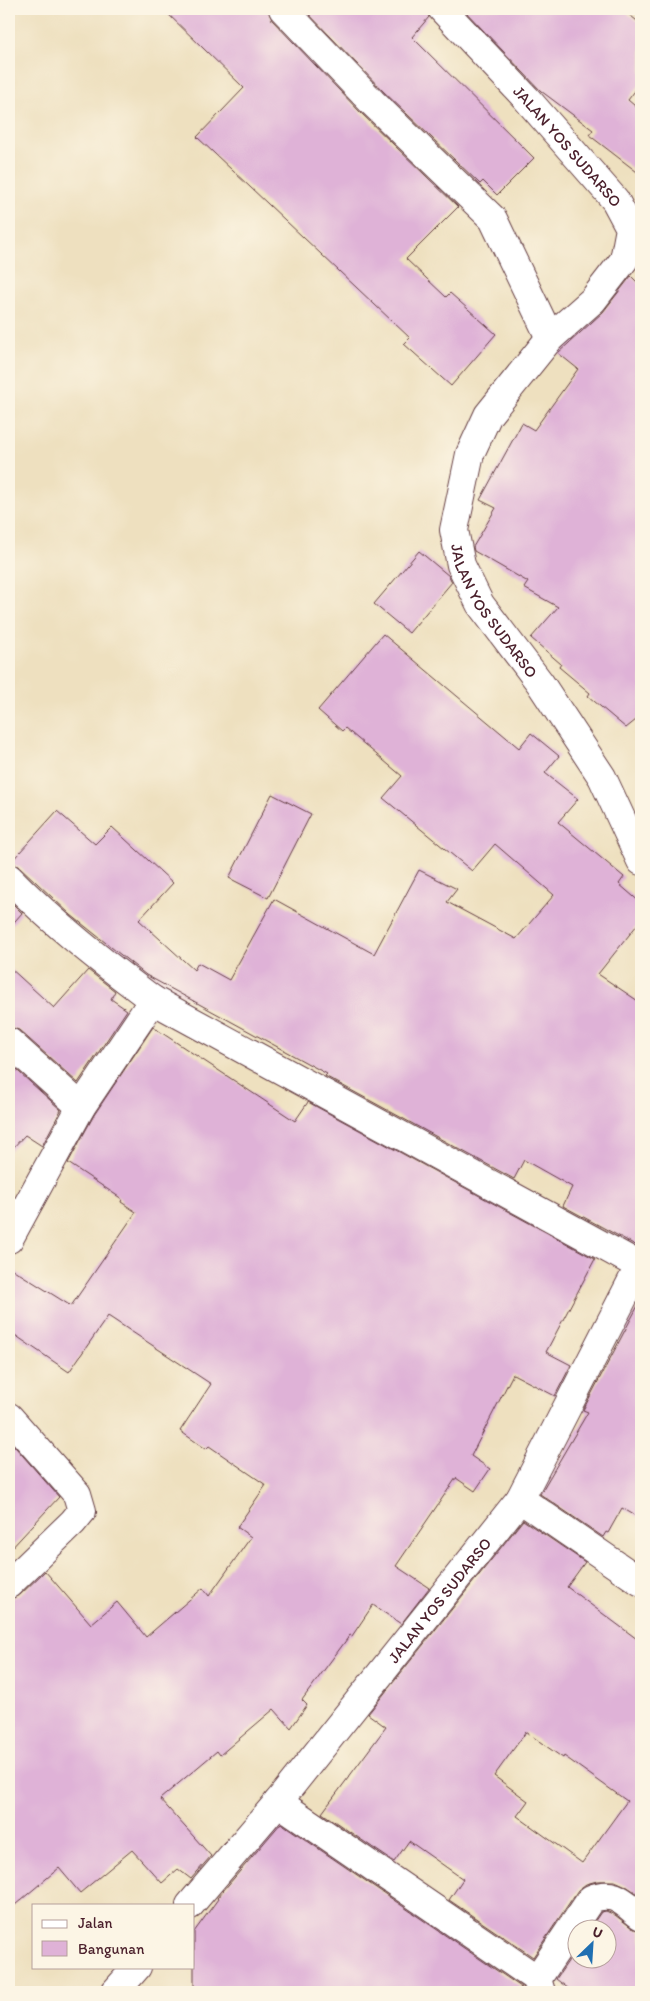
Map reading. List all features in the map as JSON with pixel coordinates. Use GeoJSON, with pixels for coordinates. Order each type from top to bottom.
{"type":"FeatureCollection","features":[{"type":"Feature","properties":{"kind":"street"},"geometry":{"type":"LineString","coordinates":[[283,9],[372,102],[492,220],[550,338]]}},
{"type":"Feature","properties":{"kind":"street","name":"JALAN YOS SUDARSO"},"geometry":{"type":"LineString","coordinates":[[442,9],[526,98],[615,200],[636,230],[624,260],[593,300],[550,338],[488,415],[470,454],[454,530],[461,565],[480,604],[540,683],[602,777],[641,861]]}},
{"type":"Feature","properties":{"kind":"street"},"geometry":{"type":"LineString","coordinates":[[9,878],[84,948],[153,1000],[641,1265]]}},
{"type":"Feature","properties":{"kind":"street"},"geometry":{"type":"LineString","coordinates":[[9,1239],[81,1107],[153,1000]]}},
{"type":"Feature","properties":{"kind":"street"},"geometry":{"type":"LineString","coordinates":[[9,1042],[81,1107]]}},
{"type":"Feature","properties":{"kind":"street","name":"JALAN YOS SUDARSO"},"geometry":{"type":"LineString","coordinates":[[191,1904],[278,1802],[520,1499],[641,1265]]}},
{"type":"Feature","properties":{"kind":"street"},"geometry":{"type":"LineString","coordinates":[[9,1417],[77,1494],[82,1511],[9,1584]]}},
{"type":"Feature","properties":{"kind":"street"},"geometry":{"type":"LineString","coordinates":[[520,1499],[641,1582]]}},
{"type":"Feature","properties":{"kind":"street"},"geometry":{"type":"LineString","coordinates":[[278,1802],[539,1986],[592,1899],[602,1894],[617,1897],[641,1916]]}},
{"type":"Feature","properties":{"kind":"street"},"geometry":{"type":"LineString","coordinates":[[115,1992],[136,1968]]}},
{"type":"Feature","properties":{"kind":"building"},"geometry":{"type":"Polygon","coordinates":[[[163,9],[268,9],[272,20],[361,113],[458,207],[406,259],[446,297],[450,293],[496,334],[451,386],[404,344],[410,338],[197,137],[244,88],[163,9]]]}},
{"type":"Feature","properties":{"kind":"building"},"geometry":{"type":"Polygon","coordinates":[[[304,9],[427,9],[429,17],[412,37],[534,158],[497,195],[483,181],[480,184],[383,91],[304,9]]]}},
{"type":"Feature","properties":{"kind":"building"},"geometry":{"type":"Polygon","coordinates":[[[463,9],[622,9],[641,24],[641,83],[628,100],[641,111],[641,175],[589,135],[593,130],[541,91],[463,9]]]}},
{"type":"Feature","properties":{"kind":"building"},"geometry":{"type":"Polygon","coordinates":[[[631,276],[641,286],[641,716],[626,728],[588,696],[590,693],[559,667],[561,664],[531,638],[558,607],[524,588],[528,582],[474,551],[473,547],[496,508],[480,500],[522,423],[534,430],[578,369],[558,353],[603,312],[631,276]]]}},
{"type":"Feature","properties":{"kind":"building"},"geometry":{"type":"Polygon","coordinates":[[[419,551],[449,576],[452,582],[409,633],[374,604],[419,551]]]}},
{"type":"Feature","properties":{"kind":"building"},"geometry":{"type":"Polygon","coordinates":[[[383,634],[519,748],[531,733],[559,756],[545,773],[578,799],[558,822],[624,877],[619,884],[641,903],[641,920],[598,974],[641,1003],[641,1248],[563,1206],[572,1187],[524,1160],[514,1179],[325,1076],[327,1074],[146,975],[71,915],[20,867],[10,863],[57,811],[95,844],[112,827],[173,883],[139,920],[194,970],[198,963],[229,980],[274,899],[374,954],[419,870],[457,889],[447,902],[516,939],[554,895],[495,844],[472,871],[383,798],[402,776],[345,728],[342,731],[318,710],[383,634]]]}},
{"type":"Feature","properties":{"kind":"building"},"geometry":{"type":"Polygon","coordinates":[[[272,794],[311,814],[268,898],[229,878],[272,794]]]}},
{"type":"Feature","properties":{"kind":"building"},"geometry":{"type":"Polygon","coordinates":[[[9,900],[22,913],[9,928],[9,900]]]}},
{"type":"Feature","properties":{"kind":"building"},"geometry":{"type":"Polygon","coordinates":[[[9,967],[54,1008],[88,970],[115,991],[111,999],[127,1010],[78,1083],[19,1030],[9,1027],[9,967]]]}},
{"type":"Feature","properties":{"kind":"building"},"geometry":{"type":"Polygon","coordinates":[[[153,1027],[295,1121],[308,1102],[595,1259],[546,1352],[571,1365],[555,1396],[513,1374],[471,1456],[490,1469],[475,1491],[456,1478],[396,1566],[429,1588],[401,1624],[373,1605],[352,1636],[350,1635],[302,1700],[307,1705],[291,1728],[274,1709],[220,1755],[217,1751],[160,1799],[211,1856],[191,1879],[178,1869],[162,1883],[132,1850],[80,1893],[59,1868],[9,1910],[9,1599],[20,1595],[45,1571],[91,1624],[117,1602],[146,1637],[203,1588],[209,1596],[251,1537],[237,1527],[266,1485],[209,1446],[206,1449],[180,1431],[211,1384],[108,1316],[69,1372],[9,1331],[9,1267],[71,1306],[136,1212],[121,1202],[122,1199],[68,1163],[94,1115],[153,1027]]]}},
{"type":"Feature","properties":{"kind":"building"},"geometry":{"type":"Polygon","coordinates":[[[9,1063],[61,1110],[42,1146],[25,1135],[9,1152],[9,1063]]]}},
{"type":"Feature","properties":{"kind":"building"},"geometry":{"type":"Polygon","coordinates":[[[641,1300],[641,1519],[622,1508],[608,1533],[606,1532],[603,1537],[540,1494],[588,1412],[583,1410],[641,1300]]]}},
{"type":"Feature","properties":{"kind":"building"},"geometry":{"type":"Polygon","coordinates":[[[9,1440],[59,1497],[9,1551],[9,1440]]]}},
{"type":"Feature","properties":{"kind":"building"},"geometry":{"type":"Polygon","coordinates":[[[523,1520],[585,1562],[567,1587],[641,1642],[641,1896],[615,1881],[597,1881],[586,1884],[578,1890],[533,1957],[449,1900],[463,1879],[409,1841],[394,1862],[322,1813],[386,1727],[368,1714],[523,1520]],[[526,1732],[494,1776],[528,1801],[517,1816],[582,1863],[627,1801],[564,1756],[563,1758],[526,1732]]]}},
{"type":"Feature","properties":{"kind":"building"},"geometry":{"type":"Polygon","coordinates":[[[281,1823],[521,1987],[517,1992],[194,1992],[195,1931],[217,1898],[281,1823]]]}},
{"type":"Feature","properties":{"kind":"building"},"geometry":{"type":"Polygon","coordinates":[[[606,1911],[615,1915],[632,1928],[641,1931],[641,1992],[573,1992],[556,1979],[568,1962],[568,1968],[618,1968],[618,1918],[597,1918],[601,1912],[606,1911]]]}}]}
